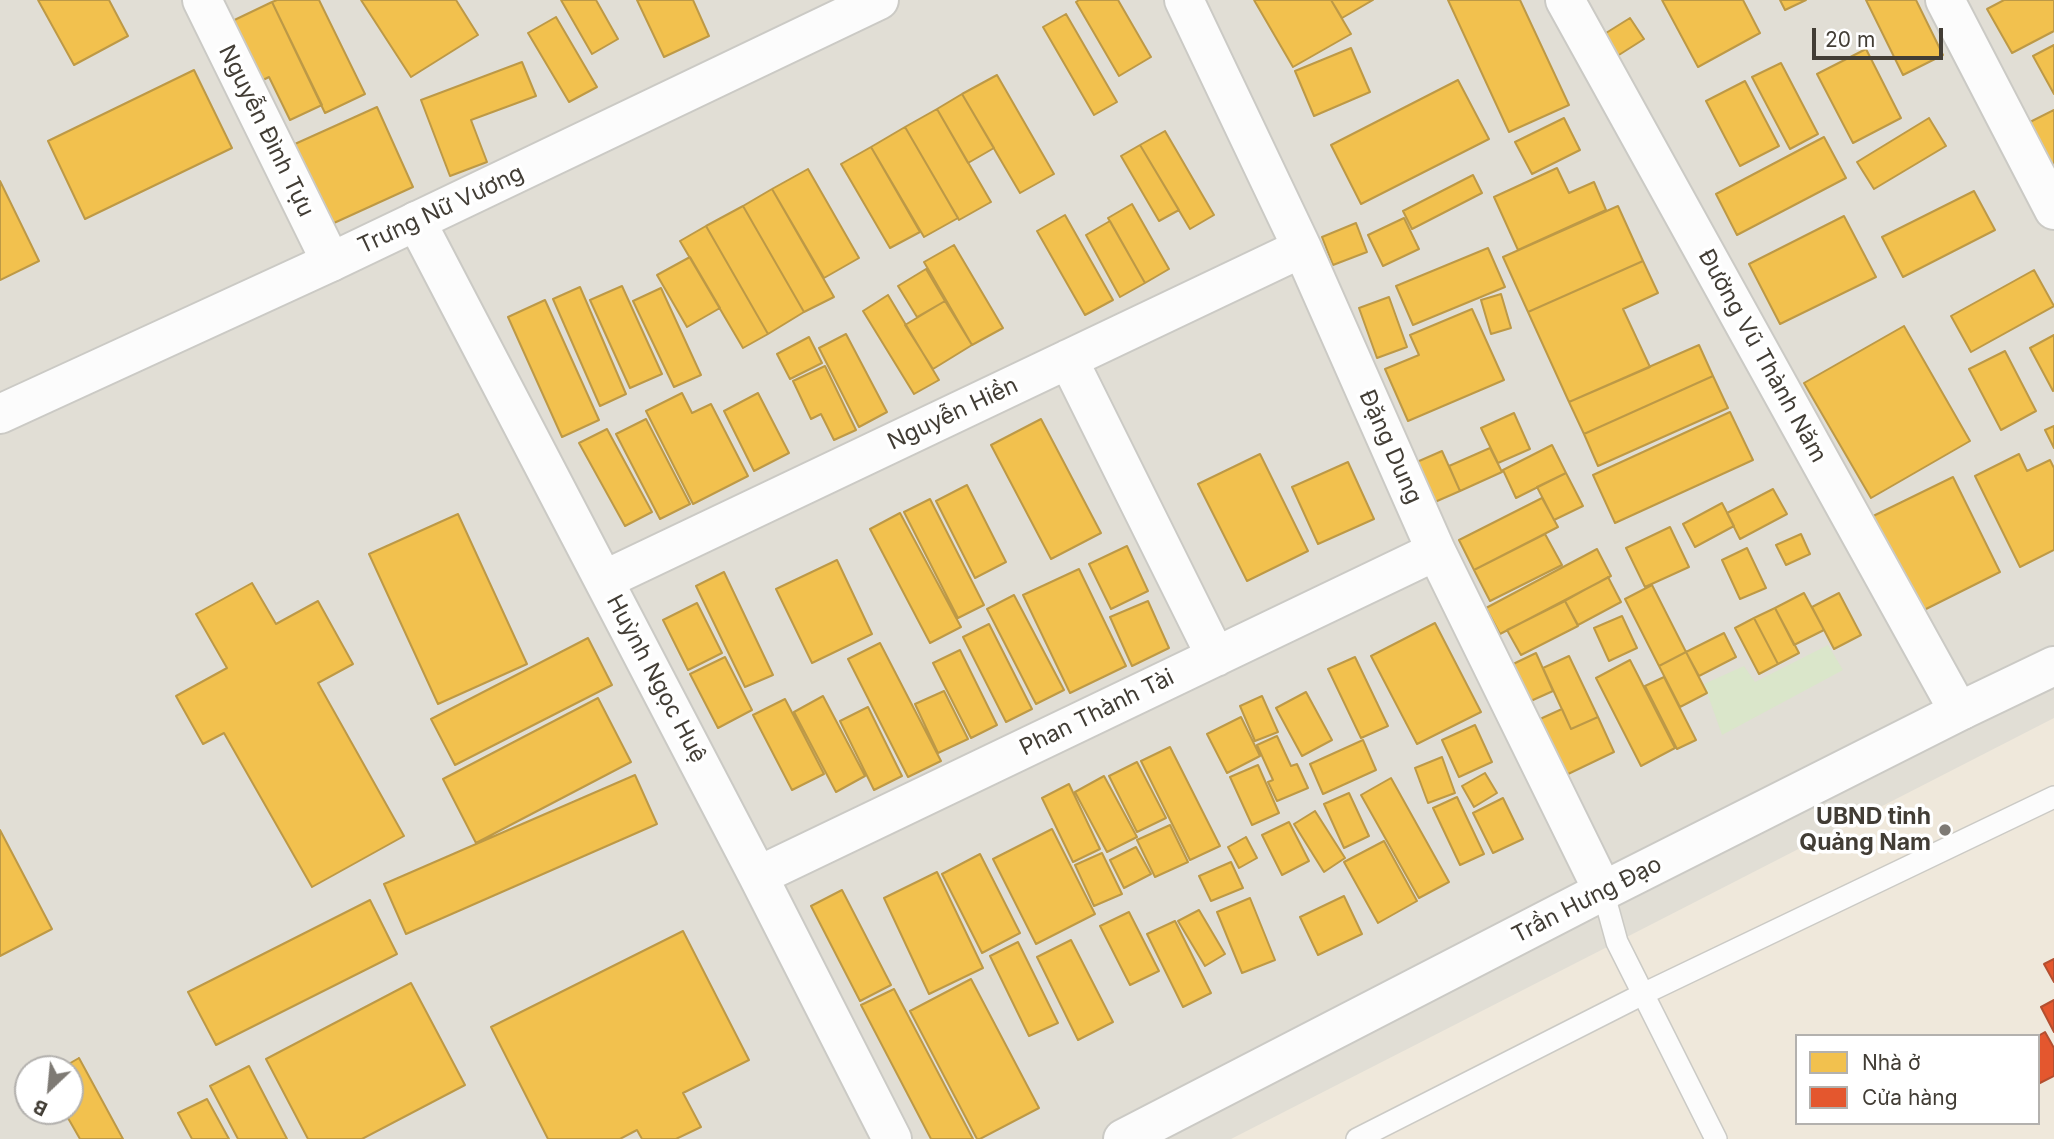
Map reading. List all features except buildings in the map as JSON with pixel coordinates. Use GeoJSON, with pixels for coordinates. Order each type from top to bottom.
{"type":"FeatureCollection","features":[{"type":"Feature","properties":{"kind":"street","name":"Nguyễn Đình Tựu"},"geometry":{"type":"LineString","coordinates":[[201,0],[331,262]]}},
{"type":"Feature","properties":{"kind":"street","name":"Đặng Dung"},"geometry":{"type":"LineString","coordinates":[[1184,0],[1302,248],[1436,551],[1603,891]]}},
{"type":"Feature","properties":{"kind":"street","name":"Đường Vũ Thành Năm"},"geometry":{"type":"LineString","coordinates":[[1565,0],[1953,701],[1962,710]]}},
{"type":"Feature","properties":{"kind":"street"},"geometry":{"type":"LineString","coordinates":[[1945,0],[2054,210]]}},
{"type":"Feature","properties":{"kind":"street","name":"Trưng Nữ Vương"},"geometry":{"type":"LineString","coordinates":[[0,414],[331,262],[868,2]]}},
{"type":"Feature","properties":{"kind":"street","name":"Huỳnh Ngọc Huệ"},"geometry":{"type":"LineString","coordinates":[[416,221],[758,876],[892,1139]]}},
{"type":"Feature","properties":{"kind":"street","name":"Nguyễn Hiền"},"geometry":{"type":"LineString","coordinates":[[604,580],[1302,248]]}},
{"type":"Feature","properties":{"kind":"street"},"geometry":{"type":"LineString","coordinates":[[1068,359],[1216,657]]}},
{"type":"Feature","properties":{"kind":"street","name":"Phan Thành Tài"},"geometry":{"type":"LineString","coordinates":[[758,876],[1436,551]]}},
{"type":"Feature","properties":{"kind":"street","name":"Trần Hưng Đạo"},"geometry":{"type":"LineString","coordinates":[[1123,1139],[1603,891],[2054,666]]}},
{"type":"Feature","properties":{"kind":"lane"},"geometry":{"type":"LineString","coordinates":[[1357,1139],[1643,994],[2054,797]]}},
{"type":"Feature","properties":{"kind":"lane"},"geometry":{"type":"LineString","coordinates":[[1603,891],[1616,942],[1716,1139]]}},
{"type":"Feature","properties":{"kind":"shaded area"},"geometry":{"type":"Polygon","coordinates":[[[0,0],[2054,0],[2054,1139],[0,1139],[0,0]]]}},
{"type":"Feature","properties":{"kind":"shaded area","name":"UBND tỉnh Quảng Nam"},"geometry":{"type":"Polygon","coordinates":[[[2054,718],[2054,1139],[1231,1139],[2054,718]]]}},
{"type":"Feature","properties":{"kind":"green space"},"geometry":{"type":"Polygon","coordinates":[[[1828,645],[1843,670],[1722,735],[1704,684],[1744,666],[1755,682],[1828,645]]]}},
{"type":"Feature","properties":{"kind":"place","name":"UBND tỉnh Quảng Nam"},"geometry":{"type":"Point","coordinates":[1945,830]}}]}
